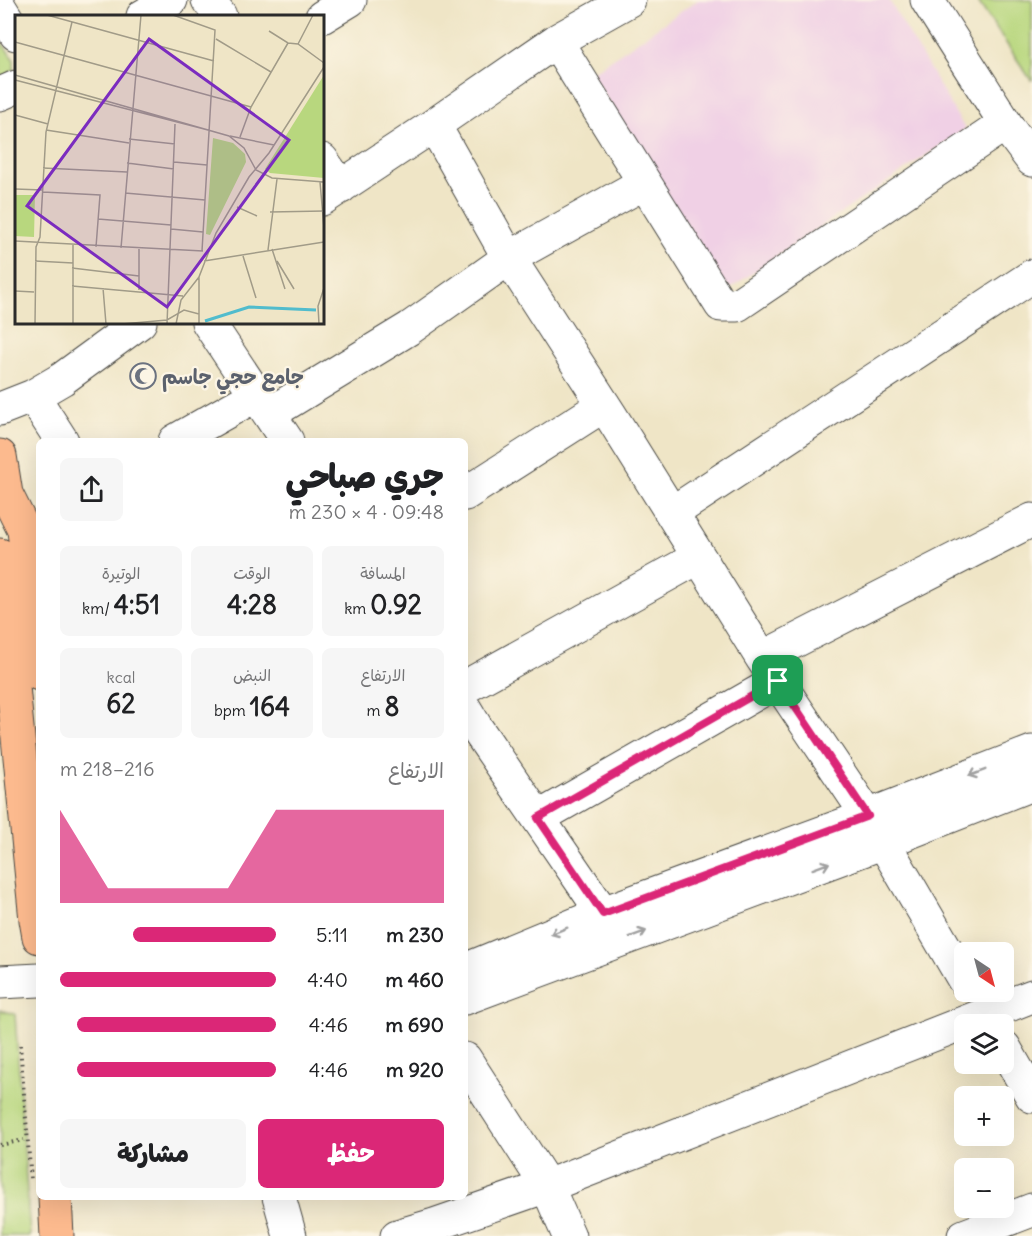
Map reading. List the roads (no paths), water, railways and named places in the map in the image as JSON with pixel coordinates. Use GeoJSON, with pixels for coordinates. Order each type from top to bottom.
{"type":"FeatureCollection","features":[{"type":"Feature","properties":{"kind":"main road"},"geometry":{"type":"LineString","coordinates":[[0,456],[3,509],[24,530],[36,645]]}},
{"type":"Feature","properties":{"kind":"main road"},"geometry":{"type":"LineString","coordinates":[[0,555],[9,731],[36,920]]}},
{"type":"Feature","properties":{"kind":"main road"},"geometry":{"type":"LineString","coordinates":[[46,1200],[57,1236]]}},
{"type":"Feature","properties":{"kind":"street"},"geometry":{"type":"LineString","coordinates":[[145,15],[171,0]]}},
{"type":"Feature","properties":{"kind":"street"},"geometry":{"type":"LineString","coordinates":[[208,0],[219,15]]}},
{"type":"Feature","properties":{"kind":"street"},"geometry":{"type":"LineString","coordinates":[[324,16],[350,0]]}},
{"type":"Feature","properties":{"kind":"street"},"geometry":{"type":"LineString","coordinates":[[324,167],[332,193],[556,41],[629,0]]}},
{"type":"Feature","properties":{"kind":"street"},"geometry":{"type":"LineString","coordinates":[[927,0],[1016,124],[1032,160]]}},
{"type":"Feature","properties":{"kind":"street"},"geometry":{"type":"LineString","coordinates":[[0,8],[15,32]]}},
{"type":"Feature","properties":{"kind":"street"},"geometry":{"type":"LineString","coordinates":[[556,41],[721,304],[737,305],[1016,124]]}},
{"type":"Feature","properties":{"kind":"street"},"geometry":{"type":"LineString","coordinates":[[0,94],[15,87]]}},
{"type":"Feature","properties":{"kind":"street"},"geometry":{"type":"LineString","coordinates":[[434,125],[509,258],[770,669],[876,829],[954,963]]}},
{"type":"Feature","properties":{"kind":"street"},"geometry":{"type":"LineString","coordinates":[[182,438],[263,404],[410,328],[509,258],[644,183]]}},
{"type":"Feature","properties":{"kind":"street"},"geometry":{"type":"LineString","coordinates":[[672,513],[1032,276]]}},
{"type":"Feature","properties":{"kind":"street"},"geometry":{"type":"LineString","coordinates":[[0,409],[33,396],[62,379],[137,324]]}},
{"type":"Feature","properties":{"kind":"street"},"geometry":{"type":"LineString","coordinates":[[209,324],[285,438]]}},
{"type":"Feature","properties":{"kind":"street"},"geometry":{"type":"LineString","coordinates":[[33,396],[60,438]]}},
{"type":"Feature","properties":{"kind":"street"},"geometry":{"type":"LineString","coordinates":[[468,492],[604,405]]}},
{"type":"Feature","properties":{"kind":"street"},"geometry":{"type":"LineString","coordinates":[[538,818],[770,669],[1032,520]]}},
{"type":"Feature","properties":{"kind":"street"},"geometry":{"type":"LineString","coordinates":[[468,685],[699,557]]}},
{"type":"Feature","properties":{"kind":"street"},"geometry":{"type":"LineString","coordinates":[[469,724],[538,818],[603,914]]}},
{"type":"Feature","properties":{"kind":"street"},"geometry":{"type":"LineString","coordinates":[[468,997],[876,829],[1032,752]]}},
{"type":"Feature","properties":{"kind":"street"},"geometry":{"type":"LineString","coordinates":[[468,969],[603,914],[876,829],[1032,784]]}},
{"type":"Feature","properties":{"kind":"street"},"geometry":{"type":"LineString","coordinates":[[0,982],[36,980]]}},
{"type":"Feature","properties":{"kind":"street"},"geometry":{"type":"LineString","coordinates":[[397,1236],[547,1186],[982,1010],[1032,996]]}},
{"type":"Feature","properties":{"kind":"street"},"geometry":{"type":"LineString","coordinates":[[468,1064],[547,1186],[569,1236]]}},
{"type":"Feature","properties":{"kind":"street"},"geometry":{"type":"LineString","coordinates":[[1014,1064],[1032,1096]]}},
{"type":"Feature","properties":{"kind":"street"},"geometry":{"type":"LineString","coordinates":[[280,1200],[290,1236]]}},
{"type":"Feature","properties":{"kind":"street"},"geometry":{"type":"LineString","coordinates":[[963,1236],[1032,1210]]}},
{"type":"Feature","properties":{"kind":"place","name":"جامع حجي جاسم"},"geometry":{"type":"Point","coordinates":[143,376]}}]}
